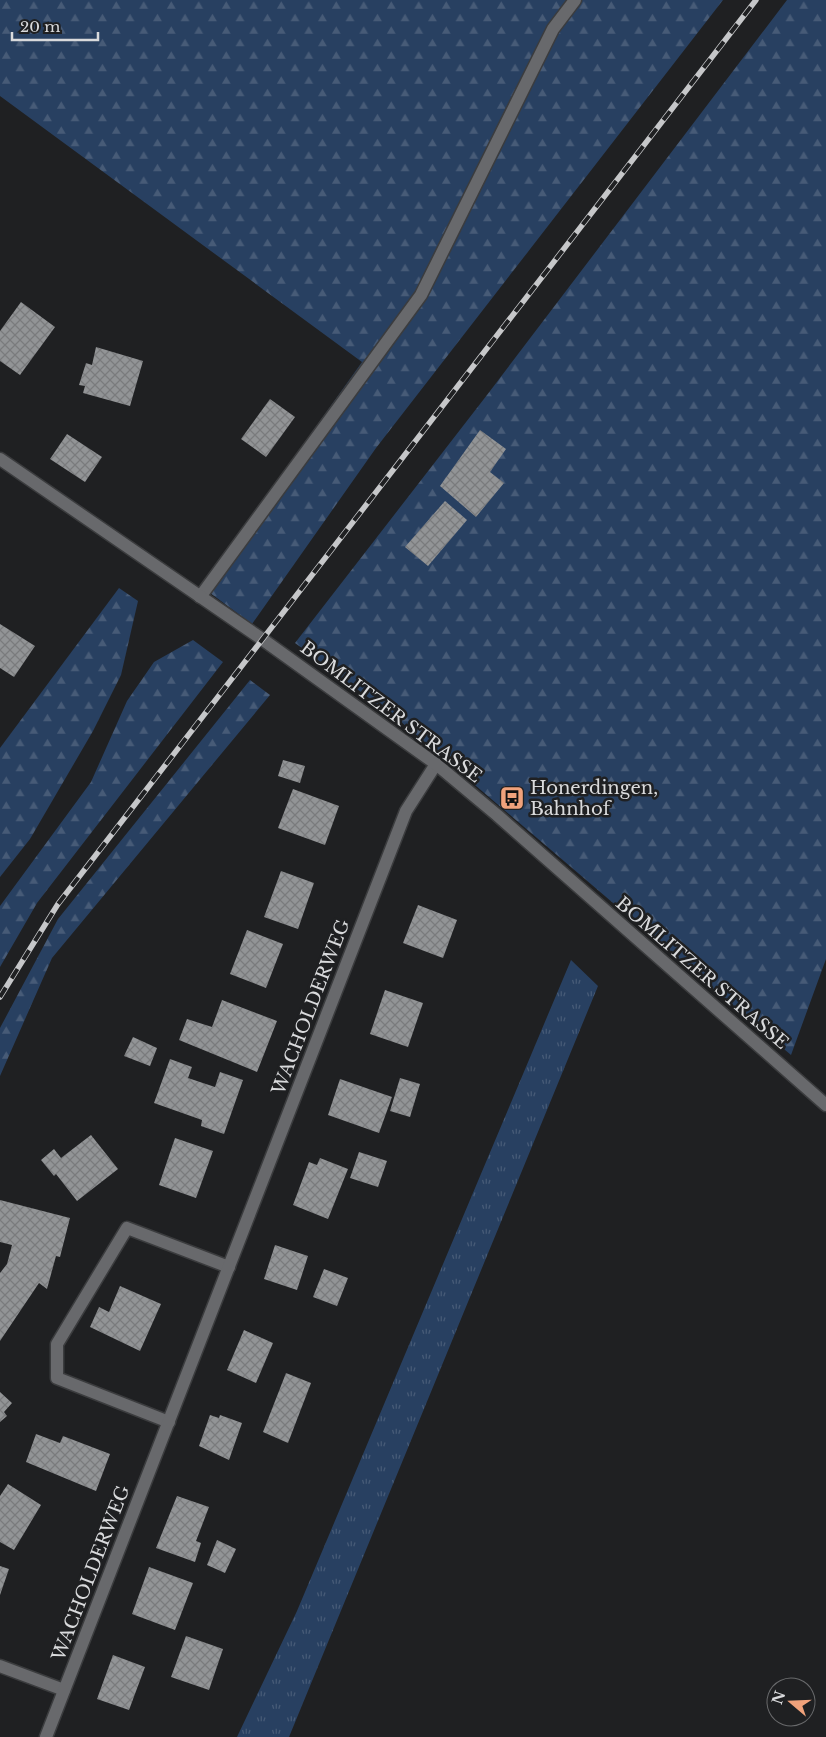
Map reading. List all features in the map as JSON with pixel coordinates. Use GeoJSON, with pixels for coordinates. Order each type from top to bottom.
{"type":"FeatureCollection","features":[{"type":"Feature","properties":{"kind":"street"},"geometry":{"type":"LineString","coordinates":[[200,597],[421,295],[554,29],[576,0]]}},
{"type":"Feature","properties":{"kind":"street","name":"BOMLITZER STRASSE"},"geometry":{"type":"LineString","coordinates":[[0,459],[352,703],[436,764],[497,814],[826,1105]]}},
{"type":"Feature","properties":{"kind":"street","name":"WACHOLDERWEG"},"geometry":{"type":"LineString","coordinates":[[46,1737],[406,811],[436,764]]}},
{"type":"Feature","properties":{"kind":"street"},"geometry":{"type":"LineString","coordinates":[[169,1422],[57,1378],[58,1344],[127,1228],[229,1267]]}},
{"type":"Feature","properties":{"kind":"street"},"geometry":{"type":"LineString","coordinates":[[0,1666],[64,1690]]}},
{"type":"Feature","properties":{"kind":"green space"},"geometry":{"type":"Polygon","coordinates":[[[0,0],[723,0],[376,448],[252,624],[202,587],[362,362],[0,96],[0,0]]]}},
{"type":"Feature","properties":{"kind":"green space"},"geometry":{"type":"Polygon","coordinates":[[[787,0],[826,0],[826,959],[791,1055],[400,721],[295,643],[487,395],[787,0]]]}},
{"type":"Feature","properties":{"kind":"green space"},"geometry":{"type":"Polygon","coordinates":[[[119,588],[138,601],[121,675],[93,731],[30,839],[0,877],[0,748],[119,588]]]}},
{"type":"Feature","properties":{"kind":"green space"},"geometry":{"type":"Polygon","coordinates":[[[193,640],[223,662],[37,903],[0,967],[0,906],[91,782],[127,701],[154,662],[193,640]]]}},
{"type":"Feature","properties":{"kind":"green space"},"geometry":{"type":"Polygon","coordinates":[[[250,680],[270,695],[52,958],[0,1076],[0,1028],[58,919],[250,680]]]}},
{"type":"Feature","properties":{"kind":"green space"},"geometry":{"type":"Polygon","coordinates":[[[571,960],[598,986],[289,1737],[237,1737],[297,1611],[571,960]]]}},
{"type":"Feature","properties":{"kind":"building"},"geometry":{"type":"Polygon","coordinates":[[[21,302],[55,327],[20,375],[0,361],[0,331],[21,302]]]}},
{"type":"Feature","properties":{"kind":"building"},"geometry":{"type":"Polygon","coordinates":[[[96,347],[143,361],[130,406],[83,393],[85,386],[79,385],[86,363],[92,365],[96,347]]]}},
{"type":"Feature","properties":{"kind":"building"},"geometry":{"type":"Polygon","coordinates":[[[270,399],[295,417],[266,457],[241,439],[270,399]]]}},
{"type":"Feature","properties":{"kind":"building"},"geometry":{"type":"Polygon","coordinates":[[[480,430],[506,449],[490,472],[504,483],[476,517],[440,486],[480,430]]]}},
{"type":"Feature","properties":{"kind":"building"},"geometry":{"type":"Polygon","coordinates":[[[67,434],[102,457],[85,482],[50,459],[67,434]]]}},
{"type":"Feature","properties":{"kind":"building"},"geometry":{"type":"Polygon","coordinates":[[[445,501],[467,520],[428,566],[405,547],[445,501]]]}},
{"type":"Feature","properties":{"kind":"building"},"geometry":{"type":"Polygon","coordinates":[[[0,624],[35,646],[14,677],[0,668],[0,624]]]}},
{"type":"Feature","properties":{"kind":"building"},"geometry":{"type":"Polygon","coordinates":[[[283,760],[305,766],[300,783],[278,776],[283,760]]]}},
{"type":"Feature","properties":{"kind":"building"},"geometry":{"type":"Polygon","coordinates":[[[293,789],[339,806],[325,845],[278,828],[293,789]]]}},
{"type":"Feature","properties":{"kind":"building"},"geometry":{"type":"Polygon","coordinates":[[[281,871],[314,883],[298,929],[264,917],[281,871]]]}},
{"type":"Feature","properties":{"kind":"building"},"geometry":{"type":"Polygon","coordinates":[[[418,905],[457,920],[443,958],[403,943],[418,905]]]}},
{"type":"Feature","properties":{"kind":"building"},"geometry":{"type":"Polygon","coordinates":[[[247,930],[283,944],[266,988],[230,974],[247,930]]]}},
{"type":"Feature","properties":{"kind":"building"},"geometry":{"type":"Polygon","coordinates":[[[385,990],[423,1003],[408,1047],[370,1034],[385,990]]]}},
{"type":"Feature","properties":{"kind":"building"},"geometry":{"type":"Polygon","coordinates":[[[222,1000],[277,1021],[257,1072],[179,1040],[187,1019],[212,1027],[222,1000]]]}},
{"type":"Feature","properties":{"kind":"building"},"geometry":{"type":"Polygon","coordinates":[[[133,1037],[157,1048],[150,1066],[124,1056],[133,1037]]]}},
{"type":"Feature","properties":{"kind":"building"},"geometry":{"type":"Polygon","coordinates":[[[170,1059],[192,1067],[188,1078],[215,1087],[220,1072],[243,1080],[224,1134],[201,1126],[202,1120],[154,1103],[170,1059]]]}},
{"type":"Feature","properties":{"kind":"building"},"geometry":{"type":"Polygon","coordinates":[[[400,1078],[420,1084],[410,1117],[390,1111],[400,1078]]]}},
{"type":"Feature","properties":{"kind":"building"},"geometry":{"type":"Polygon","coordinates":[[[340,1079],[392,1097],[379,1133],[328,1115],[340,1079]]]}},
{"type":"Feature","properties":{"kind":"building"},"geometry":{"type":"Polygon","coordinates":[[[91,1135],[118,1169],[77,1201],[56,1174],[54,1176],[41,1160],[54,1149],[61,1158],[91,1135]]]}},
{"type":"Feature","properties":{"kind":"building"},"geometry":{"type":"Polygon","coordinates":[[[175,1138],[213,1151],[196,1198],[159,1185],[175,1138]]]}},
{"type":"Feature","properties":{"kind":"building"},"geometry":{"type":"Polygon","coordinates":[[[359,1152],[387,1161],[378,1187],[350,1178],[359,1152]]]}},
{"type":"Feature","properties":{"kind":"building"},"geometry":{"type":"Polygon","coordinates":[[[320,1158],[348,1169],[328,1219],[293,1205],[309,1162],[317,1165],[320,1158]]]}},
{"type":"Feature","properties":{"kind":"building"},"geometry":{"type":"Polygon","coordinates":[[[0,1200],[70,1218],[60,1257],[56,1256],[47,1289],[39,1283],[0,1341],[0,1273],[7,1264],[12,1245],[0,1242],[0,1200]]]}},
{"type":"Feature","properties":{"kind":"building"},"geometry":{"type":"Polygon","coordinates":[[[275,1245],[308,1256],[297,1290],[264,1279],[275,1245]]]}},
{"type":"Feature","properties":{"kind":"building"},"geometry":{"type":"Polygon","coordinates":[[[324,1269],[348,1278],[337,1306],[313,1297],[324,1269]]]}},
{"type":"Feature","properties":{"kind":"building"},"geometry":{"type":"Polygon","coordinates":[[[120,1286],[161,1304],[140,1351],[90,1327],[99,1307],[109,1312],[120,1286]]]}},
{"type":"Feature","properties":{"kind":"building"},"geometry":{"type":"Polygon","coordinates":[[[244,1330],[273,1343],[256,1383],[227,1370],[244,1330]]]}},
{"type":"Feature","properties":{"kind":"building"},"geometry":{"type":"Polygon","coordinates":[[[286,1373],[311,1383],[288,1443],[263,1432],[286,1373]]]}},
{"type":"Feature","properties":{"kind":"building"},"geometry":{"type":"Polygon","coordinates":[[[0,1392],[12,1403],[4,1412],[7,1416],[0,1422],[0,1392]]]}},
{"type":"Feature","properties":{"kind":"building"},"geometry":{"type":"Polygon","coordinates":[[[210,1415],[219,1418],[220,1415],[242,1423],[229,1460],[199,1446],[210,1415]]]}},
{"type":"Feature","properties":{"kind":"building"},"geometry":{"type":"Polygon","coordinates":[[[36,1434],[60,1443],[63,1436],[110,1454],[96,1491],[26,1462],[36,1434]]]}},
{"type":"Feature","properties":{"kind":"building"},"geometry":{"type":"Polygon","coordinates":[[[8,1484],[41,1505],[14,1550],[0,1542],[0,1496],[8,1484]]]}},
{"type":"Feature","properties":{"kind":"building"},"geometry":{"type":"Polygon","coordinates":[[[177,1496],[209,1507],[196,1541],[201,1543],[195,1562],[156,1548],[177,1496]]]}},
{"type":"Feature","properties":{"kind":"building"},"geometry":{"type":"Polygon","coordinates":[[[217,1540],[236,1549],[225,1573],[207,1565],[217,1540]]]}},
{"type":"Feature","properties":{"kind":"building"},"geometry":{"type":"Polygon","coordinates":[[[0,1566],[9,1569],[0,1595],[0,1566]]]}},
{"type":"Feature","properties":{"kind":"building"},"geometry":{"type":"Polygon","coordinates":[[[149,1567],[193,1583],[175,1630],[132,1614],[149,1567]]]}},
{"type":"Feature","properties":{"kind":"building"},"geometry":{"type":"Polygon","coordinates":[[[186,1636],[223,1649],[209,1690],[171,1677],[186,1636]]]}},
{"type":"Feature","properties":{"kind":"building"},"geometry":{"type":"Polygon","coordinates":[[[113,1655],[145,1667],[129,1710],[97,1699],[113,1655]]]}},
{"type":"Feature","properties":{"kind":"railway"},"geometry":{"type":"LineString","coordinates":[[0,997],[58,904],[756,0]]}},
{"type":"Feature","properties":{"kind":"place","name":"Honerdingen, Bahnhof"},"geometry":{"type":"Point","coordinates":[512,798]}}]}
